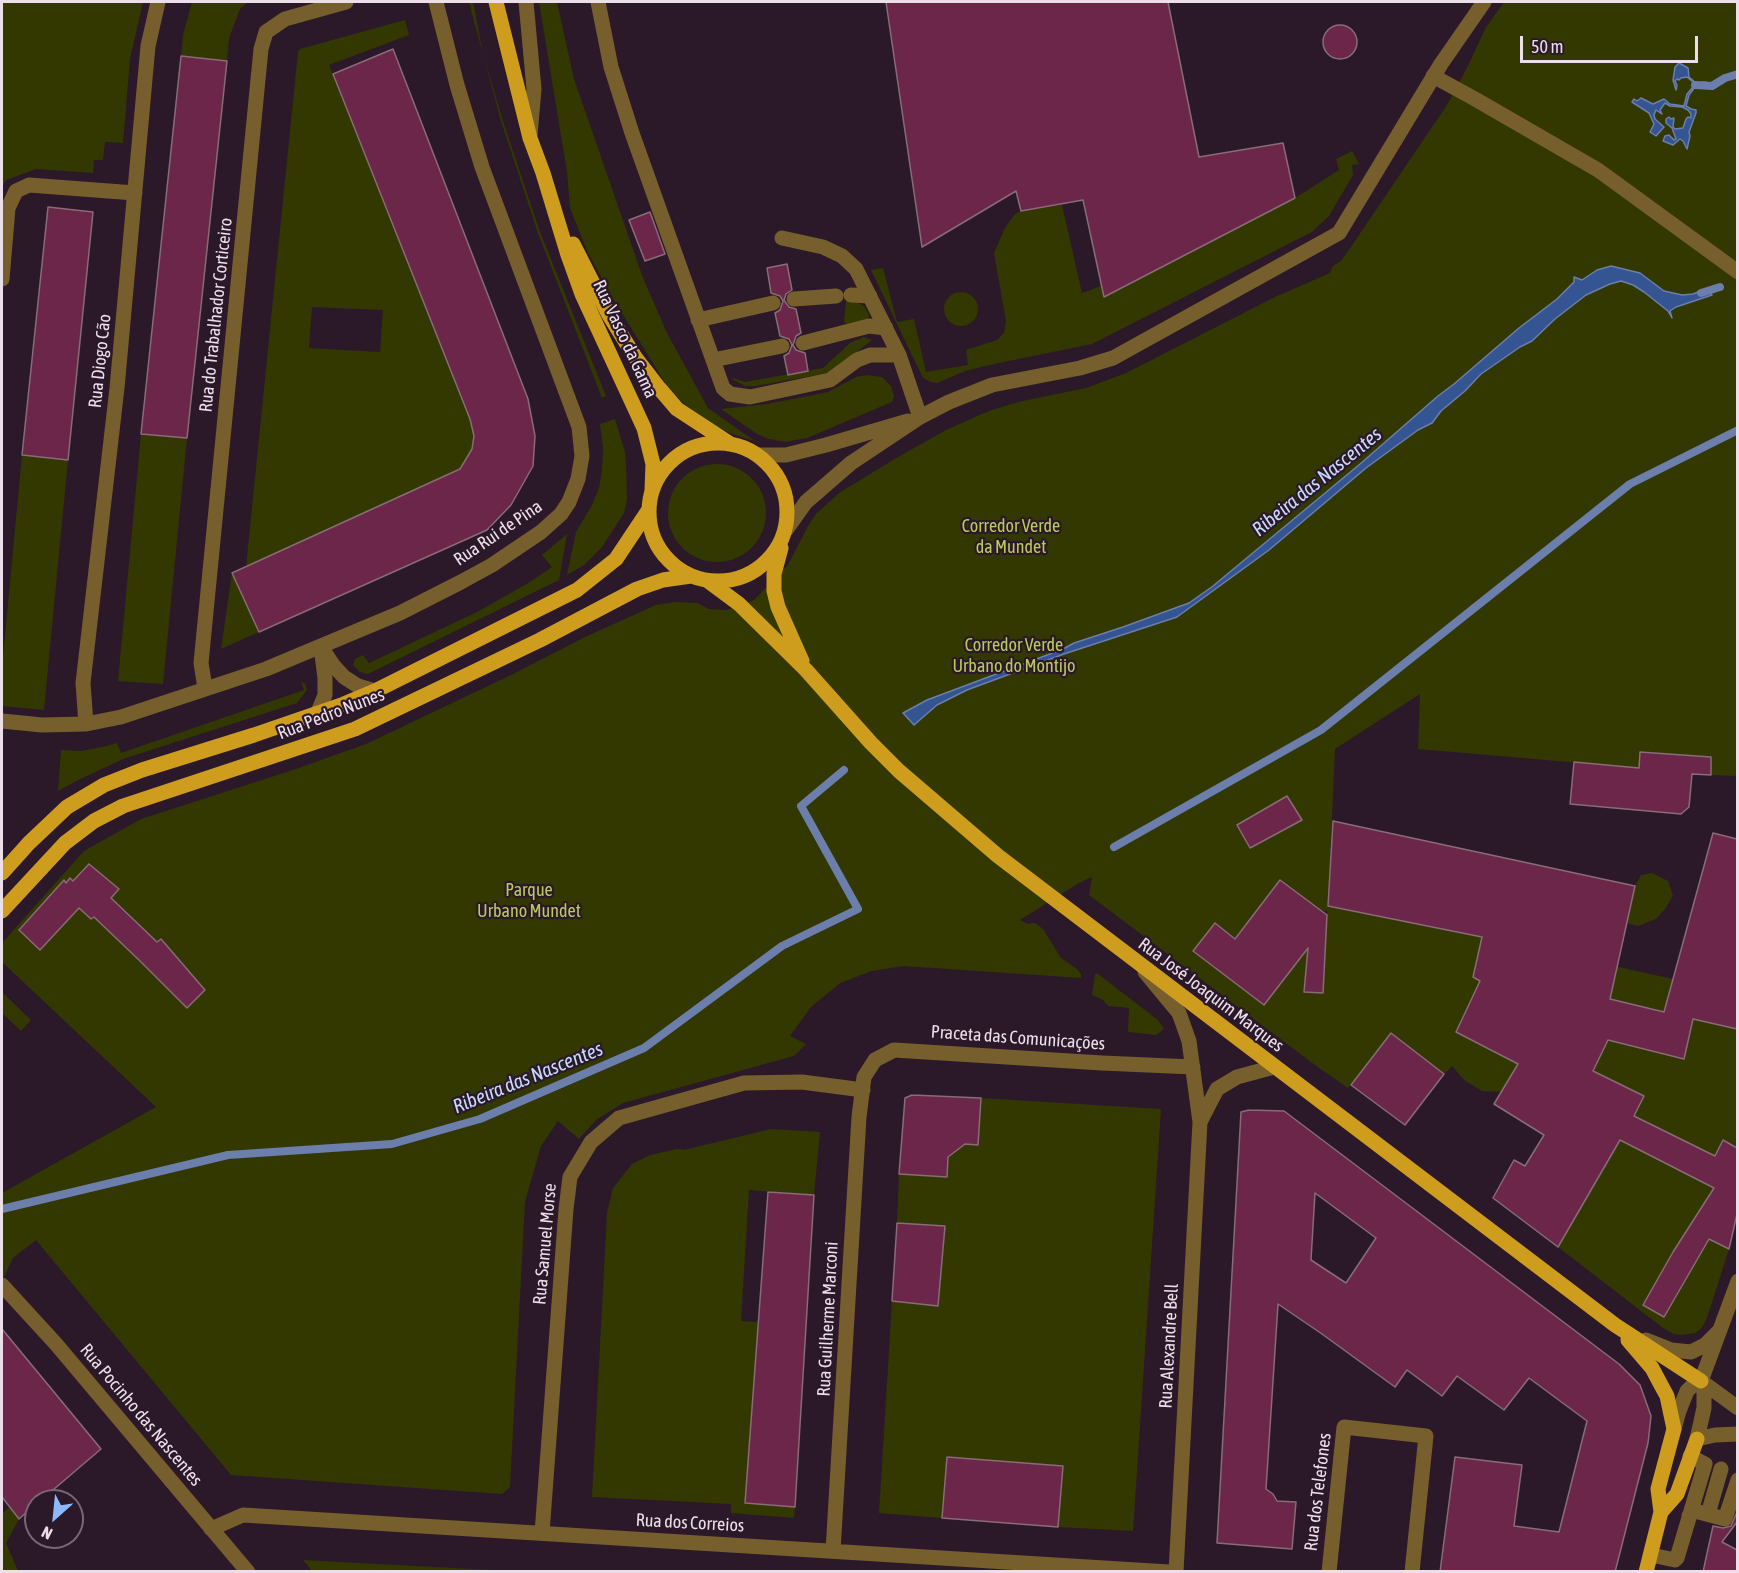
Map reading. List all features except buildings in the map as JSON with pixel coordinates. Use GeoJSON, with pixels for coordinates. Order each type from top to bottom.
{"type":"FeatureCollection","features":[{"type":"Feature","properties":{"kind":"main road","name":"Rua Vasco da Gama"},"geometry":{"type":"LineString","coordinates":[[496,2],[530,138],[582,294],[644,428],[653,464],[651,490]]}},
{"type":"Feature","properties":{"kind":"main road","name":"Rua Vasco da Gama"},"geometry":{"type":"LineString","coordinates":[[553,205],[609,315],[635,357],[677,409],[729,443]]}},
{"type":"Feature","properties":{"kind":"main road"},"geometry":{"type":"LineString","coordinates":[[709,442],[729,443],[744,447],[759,455],[774,470],[784,488],[788,509],[785,533],[775,553],[762,566],[746,576],[728,581],[692,576],[674,566],[660,550],[651,531],[648,511],[651,490],[660,472],[673,458],[690,448],[709,442]]}},
{"type":"Feature","properties":{"kind":"main road","name":"Rua Pedro Nunes"},"geometry":{"type":"LineString","coordinates":[[2,873],[29,843],[67,807],[104,785],[375,691],[577,590],[616,559],[648,511]]}},
{"type":"Feature","properties":{"kind":"main road","name":"Rua José Joaquim Marques"},"geometry":{"type":"LineString","coordinates":[[785,533],[774,574],[774,591],[778,607],[806,670]]}},
{"type":"Feature","properties":{"kind":"main road","name":"Rua Pedro Nunes"},"geometry":{"type":"LineString","coordinates":[[2,910],[65,843],[94,821],[123,806],[355,729],[638,590],[663,580],[692,576]]}},
{"type":"Feature","properties":{"kind":"main road","name":"Rua José Joaquim Marques"},"geometry":{"type":"LineString","coordinates":[[708,580],[739,604],[806,670],[899,771],[999,856],[1615,1325],[1701,1381]]}},
{"type":"Feature","properties":{"kind":"main road","name":"Rua José Joaquim Marques"},"geometry":{"type":"LineString","coordinates":[[1615,1325],[1653,1368],[1667,1396],[1674,1429]]}},
{"type":"Feature","properties":{"kind":"main road"},"geometry":{"type":"LineString","coordinates":[[1648,1565],[1661,1512],[1658,1488],[1674,1429]]}},
{"type":"Feature","properties":{"kind":"main road"},"geometry":{"type":"LineString","coordinates":[[1661,1512],[1677,1494],[1697,1439]]}},
{"type":"Feature","properties":{"kind":"street","name":"Rua Diogo Cão"},"geometry":{"type":"LineString","coordinates":[[86,724],[83,683],[117,388],[148,46],[158,2]]}},
{"type":"Feature","properties":{"kind":"street","name":"Rua do Trabalhador Corticeiro"},"geometry":{"type":"LineString","coordinates":[[205,688],[201,663],[261,49],[266,32],[285,19],[346,2]]}},
{"type":"Feature","properties":{"kind":"street","name":"Rua Rui de Pina"},"geometry":{"type":"LineString","coordinates":[[2,721],[42,725],[86,724],[121,717],[266,669],[400,613],[492,565],[541,532],[561,514],[569,502],[578,479],[582,456],[579,427],[482,167],[457,85],[436,2]]}},
{"type":"Feature","properties":{"kind":"street"},"geometry":{"type":"LineString","coordinates":[[526,2],[534,89],[530,138]]}},
{"type":"Feature","properties":{"kind":"street"},"geometry":{"type":"LineString","coordinates":[[598,2],[611,67],[635,143],[723,388],[730,394],[750,397],[830,380],[857,360],[870,355],[898,355]]}},
{"type":"Feature","properties":{"kind":"street"},"geometry":{"type":"LineString","coordinates":[[785,533],[806,502],[822,487],[851,463],[920,417],[949,402],[992,385],[1080,368],[1113,357],[1339,233],[1433,76],[1484,2]]}},
{"type":"Feature","properties":{"kind":"street"},"geometry":{"type":"LineString","coordinates":[[1433,76],[1598,170],[1737,272]]}},
{"type":"Feature","properties":{"kind":"street"},"geometry":{"type":"LineString","coordinates":[[2,279],[8,208],[16,190],[29,185],[135,193]]}},
{"type":"Feature","properties":{"kind":"street"},"geometry":{"type":"LineString","coordinates":[[782,238],[823,247],[842,256],[856,270],[886,327],[920,417]]}},
{"type":"Feature","properties":{"kind":"street"},"geometry":{"type":"LineString","coordinates":[[794,299],[844,295],[870,296]]}},
{"type":"Feature","properties":{"kind":"street"},"geometry":{"type":"LineString","coordinates":[[698,320],[773,303]]}},
{"type":"Feature","properties":{"kind":"street"},"geometry":{"type":"LineString","coordinates":[[803,343],[869,326],[886,327]]}},
{"type":"Feature","properties":{"kind":"street"},"geometry":{"type":"LineString","coordinates":[[713,360],[782,346]]}},
{"type":"Feature","properties":{"kind":"street"},"geometry":{"type":"LineString","coordinates":[[759,455],[786,455],[920,417]]}},
{"type":"Feature","properties":{"kind":"street"},"geometry":{"type":"LineString","coordinates":[[321,647],[344,677],[358,686],[375,691]]}},
{"type":"Feature","properties":{"kind":"street"},"geometry":{"type":"LineString","coordinates":[[318,712],[325,695],[321,647]]}},
{"type":"Feature","properties":{"kind":"street","name":"Rua Alexandre Bell"},"geometry":{"type":"LineString","coordinates":[[1137,963],[1179,1013],[1189,1041],[1200,1122],[1176,1572]]}},
{"type":"Feature","properties":{"kind":"street","name":"Praceta das Comunicações"},"geometry":{"type":"LineString","coordinates":[[863,1090],[864,1077],[875,1060],[894,1050],[1193,1067]]}},
{"type":"Feature","properties":{"kind":"street","name":"Rua Alexandre Bell"},"geometry":{"type":"LineString","coordinates":[[1200,1122],[1218,1089],[1237,1077],[1274,1067]]}},
{"type":"Feature","properties":{"kind":"street","name":"Rua Samuel Morse"},"geometry":{"type":"LineString","coordinates":[[542,1533],[570,1177],[591,1142],[619,1118],[744,1083],[802,1082],[863,1090]]}},
{"type":"Feature","properties":{"kind":"street","name":"Rua Guilherme Marconi"},"geometry":{"type":"LineString","coordinates":[[833,1551],[859,1117],[863,1090]]}},
{"type":"Feature","properties":{"kind":"street"},"geometry":{"type":"LineString","coordinates":[[1737,1281],[1701,1381],[1705,1400],[1697,1439],[1737,1434]]}},
{"type":"Feature","properties":{"kind":"street","name":"Rua Pocinho das Nascentes"},"geometry":{"type":"LineString","coordinates":[[2,1285],[56,1344],[248,1572]]}},
{"type":"Feature","properties":{"kind":"street"},"geometry":{"type":"LineString","coordinates":[[1615,1325],[1656,1345],[1684,1352],[1691,1352],[1705,1345],[1720,1330]]}},
{"type":"Feature","properties":{"kind":"street"},"geometry":{"type":"LineString","coordinates":[[1674,1429],[1687,1391],[1695,1383],[1701,1381]]}},
{"type":"Feature","properties":{"kind":"street","name":"Rua José Joaquim Marques"},"geometry":{"type":"LineString","coordinates":[[1701,1381],[1737,1408]]}},
{"type":"Feature","properties":{"kind":"street","name":"Rua dos Telefones"},"geometry":{"type":"LineString","coordinates":[[1329,1572],[1344,1427],[1426,1436],[1412,1572]]}},
{"type":"Feature","properties":{"kind":"street"},"geometry":{"type":"LineString","coordinates":[[1690,1456],[1705,1464],[1737,1474]]}},
{"type":"Feature","properties":{"kind":"street"},"geometry":{"type":"LineString","coordinates":[[1648,1565],[1656,1556],[1676,1559],[1705,1464]]}},
{"type":"Feature","properties":{"kind":"street"},"geometry":{"type":"LineString","coordinates":[[1708,1514],[1721,1469]]}},
{"type":"Feature","properties":{"kind":"street"},"geometry":{"type":"LineString","coordinates":[[1689,1516],[1695,1511],[1725,1519],[1737,1480]]}},
{"type":"Feature","properties":{"kind":"street","name":"Rua dos Correios"},"geometry":{"type":"LineString","coordinates":[[211,1529],[243,1515],[1169,1572]]}},
{"type":"Feature","properties":{"kind":"green space"},"geometry":{"type":"Polygon","coordinates":[[[2,2],[143,2],[130,59],[123,143],[105,142],[103,160],[94,160],[93,173],[36,169],[6,180],[2,187],[2,2]]]}},
{"type":"Feature","properties":{"kind":"green space"},"geometry":{"type":"Polygon","coordinates":[[[192,2],[248,2],[240,9],[229,38],[227,61],[181,56],[183,35],[192,2]]]}},
{"type":"Feature","properties":{"kind":"green space"},"geometry":{"type":"Polygon","coordinates":[[[469,2],[473,2],[483,54],[540,232],[606,396],[602,398],[538,233],[501,121],[469,2]]]}},
{"type":"Feature","properties":{"kind":"green space"},"geometry":{"type":"Polygon","coordinates":[[[539,2],[557,2],[574,79],[643,278],[667,333],[708,408],[755,441],[732,434],[709,423],[685,405],[667,386],[612,297],[588,253],[570,208],[567,172],[539,2]]]}},
{"type":"Feature","properties":{"kind":"green space","name":"Corredor Verde Urbano do Montijo"},"geometry":{"type":"Polygon","coordinates":[[[1504,2],[1737,2],[1737,776],[1711,775],[1711,757],[1640,752],[1639,768],[1418,749],[1420,694],[1335,749],[1328,906],[1482,937],[1585,1033],[1684,1059],[1693,1019],[1598,997],[1605,964],[1700,985],[1694,1019],[1737,1029],[1737,1148],[1723,1140],[1715,1156],[1634,1116],[1644,1096],[1593,1071],[1597,1063],[1470,1003],[1456,1032],[1524,1068],[1502,1092],[1482,1091],[1464,1080],[1452,1066],[1444,1074],[1391,1033],[1348,1088],[1089,895],[1092,877],[1020,920],[1028,924],[1035,923],[1043,929],[1061,958],[1077,969],[1081,978],[904,966],[872,971],[840,983],[811,1007],[790,1036],[806,1044],[794,1056],[623,1103],[596,1120],[579,1139],[558,1121],[541,1146],[525,1202],[510,1487],[502,1494],[231,1475],[36,1240],[13,1258],[2,1281],[2,1193],[156,1107],[2,962],[2,943],[84,851],[141,819],[366,744],[587,636],[656,605],[675,602],[697,603],[709,609],[727,610],[754,600],[788,565],[816,514],[839,493],[898,457],[946,430],[989,411],[1018,402],[1086,388],[1126,373],[1275,297],[1330,273],[1333,266],[1342,260],[1447,105],[1486,27],[1504,2]],[[1287,796],[1237,825],[1250,848],[1302,820],[1287,796]],[[1280,880],[1237,937],[1233,937],[1215,923],[1194,951],[1264,1005],[1309,902],[1280,880]],[[1311,910],[1304,991],[1323,992],[1327,911],[1311,910]]]}},
{"type":"Feature","properties":{"kind":"green space"},"geometry":{"type":"Polygon","coordinates":[[[405,20],[409,35],[329,65],[470,419],[474,436],[472,449],[460,469],[246,567],[298,52],[300,49],[405,20]],[[312,307],[309,348],[380,352],[383,310],[312,307]]]}},
{"type":"Feature","properties":{"kind":"green space"},"geometry":{"type":"Polygon","coordinates":[[[1352,151],[1359,164],[1352,165],[1353,175],[1329,216],[1312,232],[1092,344],[965,371],[937,383],[923,378],[871,270],[883,268],[897,322],[914,319],[926,372],[968,365],[966,350],[997,340],[1004,333],[1006,321],[994,253],[1005,228],[1015,214],[1021,211],[1062,205],[1082,293],[1101,286],[1104,297],[1295,198],[1339,170],[1336,159],[1352,151]]]}},
{"type":"Feature","properties":{"kind":"green space"},"geometry":{"type":"Polygon","coordinates":[[[961,292],[973,297],[978,309],[973,321],[961,326],[949,321],[944,309],[949,297],[961,292]]]}},
{"type":"Feature","properties":{"kind":"green space"},"geometry":{"type":"Polygon","coordinates":[[[853,300],[864,306],[869,315],[868,321],[849,328],[844,321],[846,301],[853,300]]]}},
{"type":"Feature","properties":{"kind":"green space"},"geometry":{"type":"Polygon","coordinates":[[[864,337],[872,340],[828,373],[756,386],[745,386],[732,379],[745,382],[823,368],[850,343],[864,337]]]}},
{"type":"Feature","properties":{"kind":"green space"},"geometry":{"type":"Polygon","coordinates":[[[867,375],[882,377],[891,386],[894,396],[892,402],[807,438],[785,442],[769,439],[757,434],[721,409],[767,404],[828,392],[856,377],[867,375]]]}},
{"type":"Feature","properties":{"kind":"green space"},"geometry":{"type":"Polygon","coordinates":[[[615,419],[625,452],[627,500],[624,513],[602,547],[584,565],[567,575],[576,532],[599,488],[603,448],[600,424],[615,419]]]}},
{"type":"Feature","properties":{"kind":"green space"},"geometry":{"type":"Polygon","coordinates":[[[141,434],[187,438],[163,684],[118,681],[141,434]]]}},
{"type":"Feature","properties":{"kind":"green space"},"geometry":{"type":"Polygon","coordinates":[[[22,455],[68,460],[44,710],[2,706],[2,667],[22,455]]]}},
{"type":"Feature","properties":{"kind":"green space"},"geometry":{"type":"Polygon","coordinates":[[[717,464],[736,468],[752,478],[762,494],[766,513],[762,532],[752,548],[736,558],[717,562],[698,558],[682,548],[672,532],[668,513],[672,494],[682,478],[698,468],[717,464]]]}},
{"type":"Feature","properties":{"kind":"green space"},"geometry":{"type":"Polygon","coordinates":[[[567,534],[559,580],[368,674],[360,672],[353,665],[355,659],[363,655],[369,663],[477,612],[530,582],[552,567],[542,555],[567,534]]]}},
{"type":"Feature","properties":{"kind":"green space"},"geometry":{"type":"Polygon","coordinates":[[[232,573],[259,632],[221,649],[232,573]]]}},
{"type":"Feature","properties":{"kind":"green space"},"geometry":{"type":"Polygon","coordinates":[[[301,682],[305,684],[307,690],[297,703],[123,759],[58,791],[61,750],[81,751],[117,743],[121,753],[304,690],[301,682]]]}},
{"type":"Feature","properties":{"kind":"green space"},"geometry":{"type":"Polygon","coordinates":[[[1652,873],[1668,881],[1673,896],[1656,919],[1638,926],[1627,923],[1635,886],[1641,875],[1652,873]]]}},
{"type":"Feature","properties":{"kind":"green space"},"geometry":{"type":"Polygon","coordinates":[[[1095,974],[1158,1020],[1164,1029],[1156,1035],[1128,1032],[1129,1008],[1108,1006],[1103,1000],[1092,995],[1095,974]]]}},
{"type":"Feature","properties":{"kind":"green space"},"geometry":{"type":"Polygon","coordinates":[[[2,992],[31,1020],[21,1031],[2,1013],[2,992]]]}},
{"type":"Feature","properties":{"kind":"green space"},"geometry":{"type":"Polygon","coordinates":[[[981,1098],[1161,1109],[1133,1531],[1058,1527],[1062,1466],[947,1457],[942,1518],[879,1513],[892,1301],[938,1306],[945,1227],[897,1223],[899,1174],[948,1152],[958,1144],[978,1144],[981,1098]]]}},
{"type":"Feature","properties":{"kind":"green space"},"geometry":{"type":"Polygon","coordinates":[[[771,1129],[820,1132],[814,1195],[749,1190],[741,1321],[759,1322],[746,1503],[795,1507],[794,1518],[731,1513],[731,1504],[592,1497],[607,1213],[613,1188],[632,1164],[650,1155],[677,1149],[684,1150],[771,1129]]]}},
{"type":"Feature","properties":{"kind":"green space"},"geometry":{"type":"Polygon","coordinates":[[[1620,1140],[1714,1188],[1689,1228],[1729,1249],[1707,1318],[1702,1328],[1695,1333],[1674,1334],[1663,1328],[1558,1247],[1620,1140]]]}},
{"type":"Feature","properties":{"kind":"green space"},"geometry":{"type":"Polygon","coordinates":[[[9,1507],[19,1519],[6,1543],[18,1571],[2,1571],[2,1514],[9,1507]]]}},
{"type":"Feature","properties":{"kind":"green space"},"geometry":{"type":"Polygon","coordinates":[[[303,1560],[378,1564],[511,1571],[312,1571],[303,1560]]]}},
{"type":"Feature","properties":{"kind":"water"},"geometry":{"type":"Polygon","coordinates":[[[1679,63],[1688,68],[1689,77],[1696,83],[1705,82],[1714,85],[1737,72],[1737,75],[1715,86],[1705,84],[1695,87],[1689,95],[1686,106],[1696,110],[1696,113],[1689,132],[1687,149],[1680,139],[1673,145],[1663,141],[1665,136],[1669,135],[1674,140],[1676,139],[1666,119],[1674,118],[1673,127],[1675,129],[1683,128],[1686,119],[1691,118],[1688,110],[1665,103],[1660,110],[1662,114],[1656,110],[1655,119],[1664,127],[1656,136],[1650,132],[1654,124],[1649,113],[1632,102],[1634,99],[1637,101],[1641,98],[1653,104],[1664,99],[1670,104],[1684,106],[1687,94],[1694,86],[1687,77],[1681,78],[1675,81],[1676,90],[1673,80],[1675,67],[1679,63]]]}},
{"type":"Feature","properties":{"kind":"water"},"geometry":{"type":"Polygon","coordinates":[[[1611,266],[1640,273],[1664,291],[1682,295],[1693,294],[1708,288],[1712,295],[1676,307],[1670,311],[1672,318],[1668,311],[1644,292],[1621,281],[1586,295],[1555,319],[1532,341],[1481,374],[1441,411],[1432,423],[1418,430],[1366,468],[1269,550],[1177,617],[1064,654],[967,690],[937,705],[914,725],[903,713],[927,700],[1074,643],[1189,603],[1213,586],[1519,328],[1557,299],[1574,282],[1574,277],[1582,280],[1597,270],[1611,266]]]}},
{"type":"Feature","properties":{"kind":"waterway"},"geometry":{"type":"LineString","coordinates":[[1695,85],[1712,86],[1725,78],[1738,74]]}},
{"type":"Feature","properties":{"kind":"waterway","name":"Ribeira das Nascentes"},"geometry":{"type":"LineString","coordinates":[[1701,293],[1720,287]]}},
{"type":"Feature","properties":{"kind":"waterway"},"geometry":{"type":"LineString","coordinates":[[1114,847],[1321,730],[1630,484],[1738,430]]}},
{"type":"Feature","properties":{"kind":"waterway","name":"Ribeira das Nascentes"},"geometry":{"type":"LineString","coordinates":[[2,1209],[228,1155],[392,1144],[480,1119],[644,1048],[782,946],[858,909],[801,806],[844,770]]}},
{"type":"Feature","properties":{"kind":"park label","name":"Corredor Verde da Mundet"},"geometry":{"type":"Point","coordinates":[1011,536]}},
{"type":"Feature","properties":{"kind":"park label","name":"Parque Urbano Mundet"},"geometry":{"type":"Point","coordinates":[529,900]}}]}
